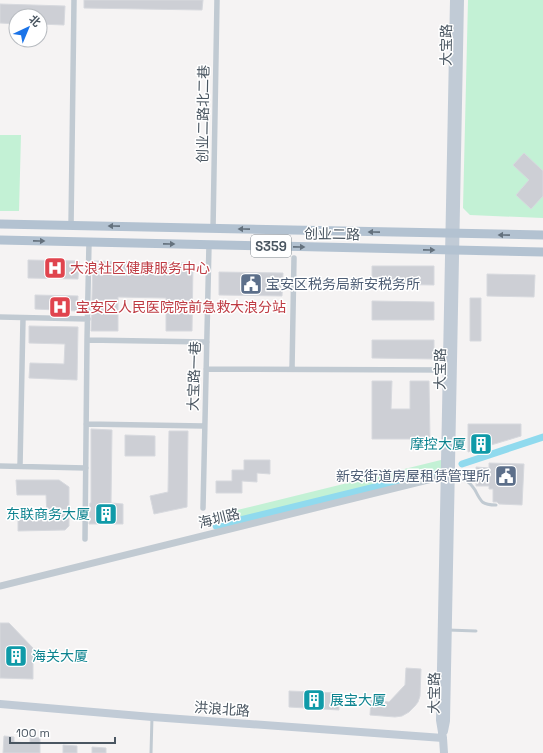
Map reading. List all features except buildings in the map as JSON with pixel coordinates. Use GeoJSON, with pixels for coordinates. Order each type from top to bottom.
{"type":"FeatureCollection","features":[{"type":"Feature","properties":{"kind":"main road","name":"大宝路"},"geometry":{"type":"LineString","coordinates":[[444,753],[440,720],[448,477],[454,0]]}},
{"type":"Feature","properties":{"kind":"main road","name":"大宝路"},"geometry":{"type":"LineString","coordinates":[[452,234],[460,0]]}},
{"type":"Feature","properties":{"kind":"main road","name":"创业二路"},"geometry":{"type":"LineString","coordinates":[[0,224],[543,235]]}},
{"type":"Feature","properties":{"kind":"main road","name":"创业二路"},"geometry":{"type":"LineString","coordinates":[[0,240],[543,252]]}},
{"type":"Feature","properties":{"kind":"main road","name":"大宝路"},"geometry":{"type":"LineString","coordinates":[[443,738],[446,721],[448,630],[448,477]]}},
{"type":"Feature","properties":{"kind":"main road","name":"洪浪北路"},"geometry":{"type":"LineString","coordinates":[[0,704],[152,717],[443,738]]}},
{"type":"Feature","properties":{"kind":"street"},"geometry":{"type":"LineString","coordinates":[[71,226],[74,0]]}},
{"type":"Feature","properties":{"kind":"street","name":"创业二路北二巷"},"geometry":{"type":"LineString","coordinates":[[213,229],[217,0]]}},
{"type":"Feature","properties":{"kind":"street"},"geometry":{"type":"LineString","coordinates":[[85,539],[89,242]]}},
{"type":"Feature","properties":{"kind":"street","name":"大宝路一巷"},"geometry":{"type":"LineString","coordinates":[[203,508],[209,245]]}},
{"type":"Feature","properties":{"kind":"street"},"geometry":{"type":"LineString","coordinates":[[292,369],[294,258]]}},
{"type":"Feature","properties":{"kind":"street"},"geometry":{"type":"LineString","coordinates":[[0,317],[88,318]]}},
{"type":"Feature","properties":{"kind":"street"},"geometry":{"type":"LineString","coordinates":[[20,466],[23,318]]}},
{"type":"Feature","properties":{"kind":"street"},"geometry":{"type":"LineString","coordinates":[[87,340],[207,342]]}},
{"type":"Feature","properties":{"kind":"street"},"geometry":{"type":"LineString","coordinates":[[206,369],[450,370]]}},
{"type":"Feature","properties":{"kind":"street"},"geometry":{"type":"LineString","coordinates":[[86,424],[204,426]]}},
{"type":"Feature","properties":{"kind":"street"},"geometry":{"type":"LineString","coordinates":[[0,466],[86,468]]}},
{"type":"Feature","properties":{"kind":"street","name":"海圳路"},"geometry":{"type":"LineString","coordinates":[[0,586],[448,477]]}},
{"type":"Feature","properties":{"kind":"lane"},"geometry":{"type":"LineString","coordinates":[[448,477],[469,482],[480,500],[487,505],[496,506]]}},
{"type":"Feature","properties":{"kind":"lane"},"geometry":{"type":"LineString","coordinates":[[448,630],[476,631]]}},
{"type":"Feature","properties":{"kind":"lane"},"geometry":{"type":"LineString","coordinates":[[151,753],[152,717]]}},
{"type":"Feature","properties":{"kind":"green space"},"geometry":{"type":"Polygon","coordinates":[[[468,0],[543,0],[543,218],[470,215],[463,208],[468,0]]]}},
{"type":"Feature","properties":{"kind":"green space"},"geometry":{"type":"Polygon","coordinates":[[[0,135],[21,135],[19,211],[0,211],[0,135]]]}},
{"type":"Feature","properties":{"kind":"green space"},"geometry":{"type":"Polygon","coordinates":[[[445,459],[444,476],[224,533],[221,514],[445,459]]]}},
{"type":"Feature","properties":{"kind":"waterway"},"geometry":{"type":"LineString","coordinates":[[462,464],[543,437]]}},
{"type":"Feature","properties":{"kind":"waterway"},"geometry":{"type":"LineString","coordinates":[[216,526],[432,473]]}},
{"type":"Feature","properties":{"kind":"place","name":"大浪社区健康服务中心"},"geometry":{"type":"Point","coordinates":[55,268]}},
{"type":"Feature","properties":{"kind":"place","name":"宝安区税务局新安税务所"},"geometry":{"type":"Point","coordinates":[251,284]}},
{"type":"Feature","properties":{"kind":"place","name":"宝安区人民医院院前急救大浪分站"},"geometry":{"type":"Point","coordinates":[60,307]}},
{"type":"Feature","properties":{"kind":"place","name":"摩控大厦"},"geometry":{"type":"Point","coordinates":[481,444]}},
{"type":"Feature","properties":{"kind":"place","name":"新安街道房屋租赁管理所"},"geometry":{"type":"Point","coordinates":[506,476]}},
{"type":"Feature","properties":{"kind":"place","name":"东联商务大厦"},"geometry":{"type":"Point","coordinates":[106,514]}},
{"type":"Feature","properties":{"kind":"place","name":"海关大厦"},"geometry":{"type":"Point","coordinates":[16,656]}},
{"type":"Feature","properties":{"kind":"place","name":"展宝大厦"},"geometry":{"type":"Point","coordinates":[314,700]}}]}
